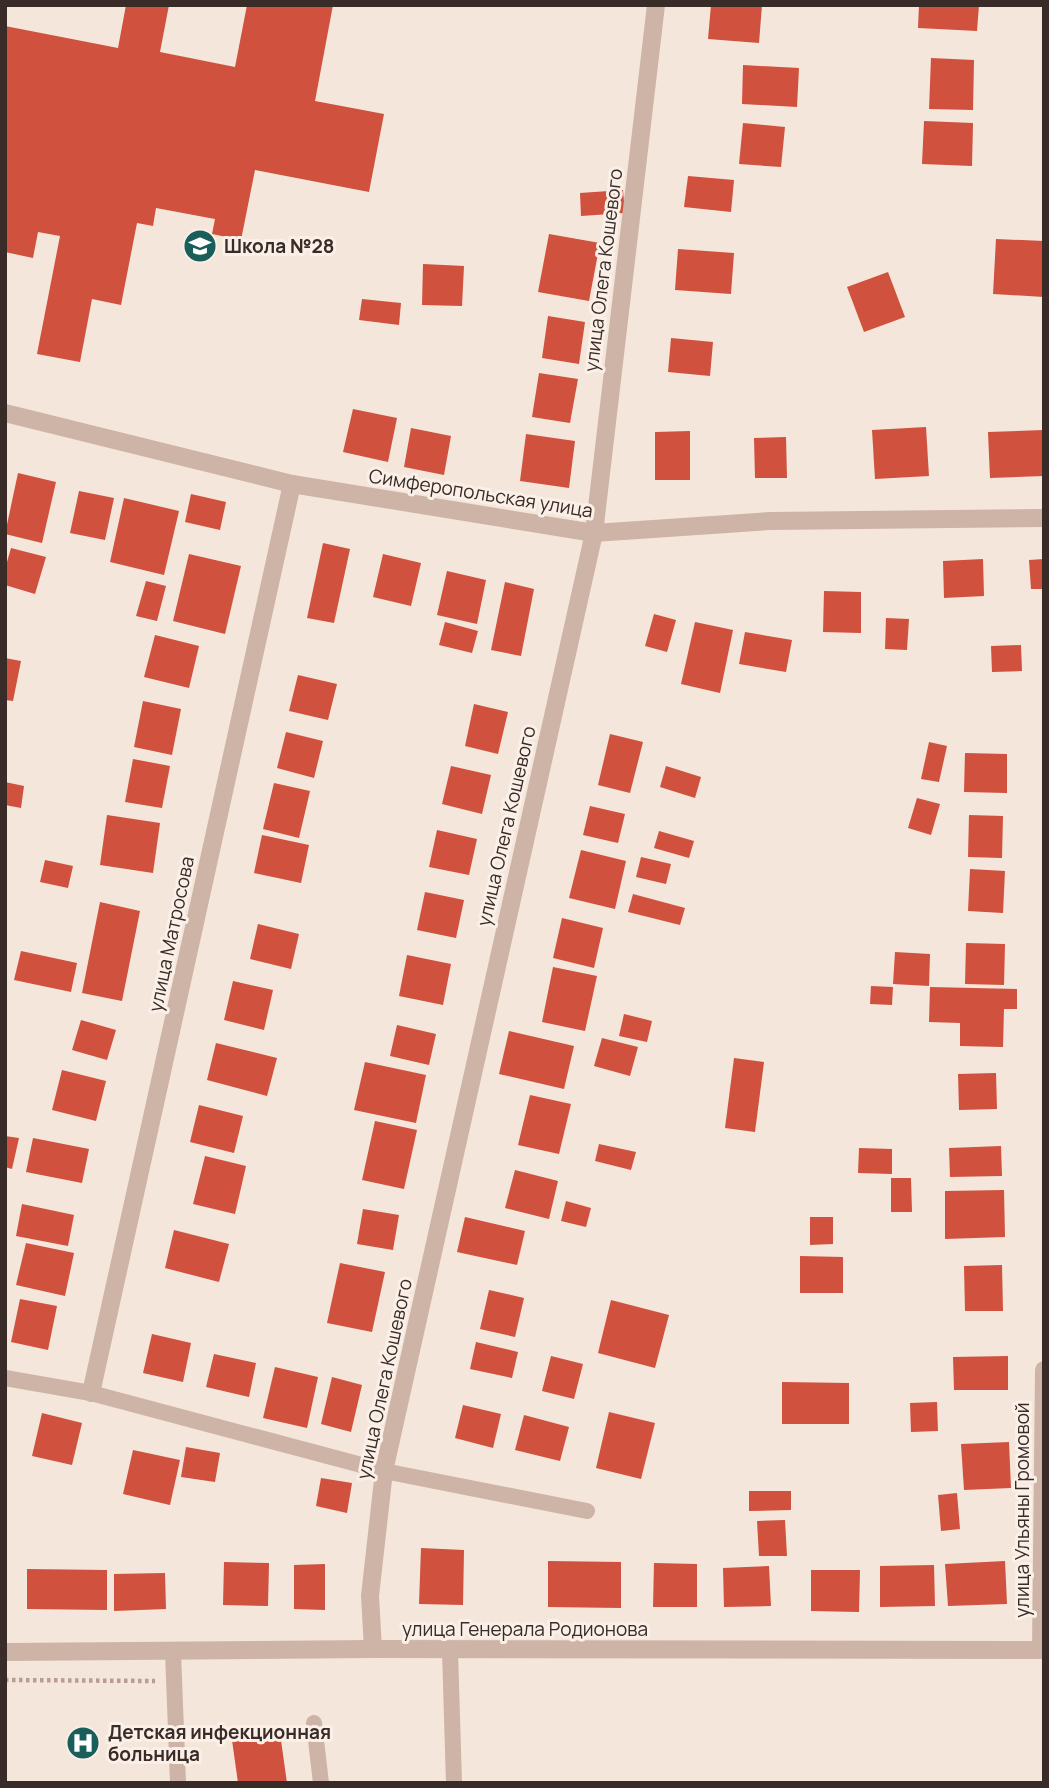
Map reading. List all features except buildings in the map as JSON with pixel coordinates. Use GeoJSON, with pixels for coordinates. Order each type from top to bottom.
{"type":"FeatureCollection","features":[{"type":"Feature","properties":{"kind":"street","name":"улица Олега Кошевого"},"geometry":{"type":"LineString","coordinates":[[373,1649],[370,1596],[384,1471],[594,533],[656,5]]}},
{"type":"Feature","properties":{"kind":"street","name":"Симферопольская улица"},"geometry":{"type":"LineString","coordinates":[[5,413],[292,484],[594,533],[771,521],[1044,518]]}},
{"type":"Feature","properties":{"kind":"street","name":"улица Матросова"},"geometry":{"type":"LineString","coordinates":[[91,1393],[292,484]]}},
{"type":"Feature","properties":{"kind":"street","name":"улица Ульяны Громовой"},"geometry":{"type":"LineString","coordinates":[[1043,1650],[1044,1370]]}},
{"type":"Feature","properties":{"kind":"street","name":"улица Генерала Родионова"},"geometry":{"type":"LineString","coordinates":[[5,1653],[373,1649],[1043,1650]]}},
{"type":"Feature","properties":{"kind":"lane"},"geometry":{"type":"LineString","coordinates":[[5,1378],[91,1393],[384,1471],[587,1511]]}},
{"type":"Feature","properties":{"kind":"lane"},"geometry":{"type":"LineString","coordinates":[[450,1651],[454,1783]]}},
{"type":"Feature","properties":{"kind":"lane"},"geometry":{"type":"LineString","coordinates":[[173,1652],[178,1783]]}},
{"type":"Feature","properties":{"kind":"lane"},"geometry":{"type":"LineString","coordinates":[[313,1723],[321,1783]]}},
{"type":"Feature","properties":{"kind":"path"},"geometry":{"type":"LineString","coordinates":[[5,1681],[174,1681]]}},
{"type":"Feature","properties":{"kind":"place","name":"Школа №28"},"geometry":{"type":"Point","coordinates":[200,246]}},
{"type":"Feature","properties":{"kind":"place","name":"Детская инфекционная больница"},"geometry":{"type":"Point","coordinates":[83,1743]}}]}
